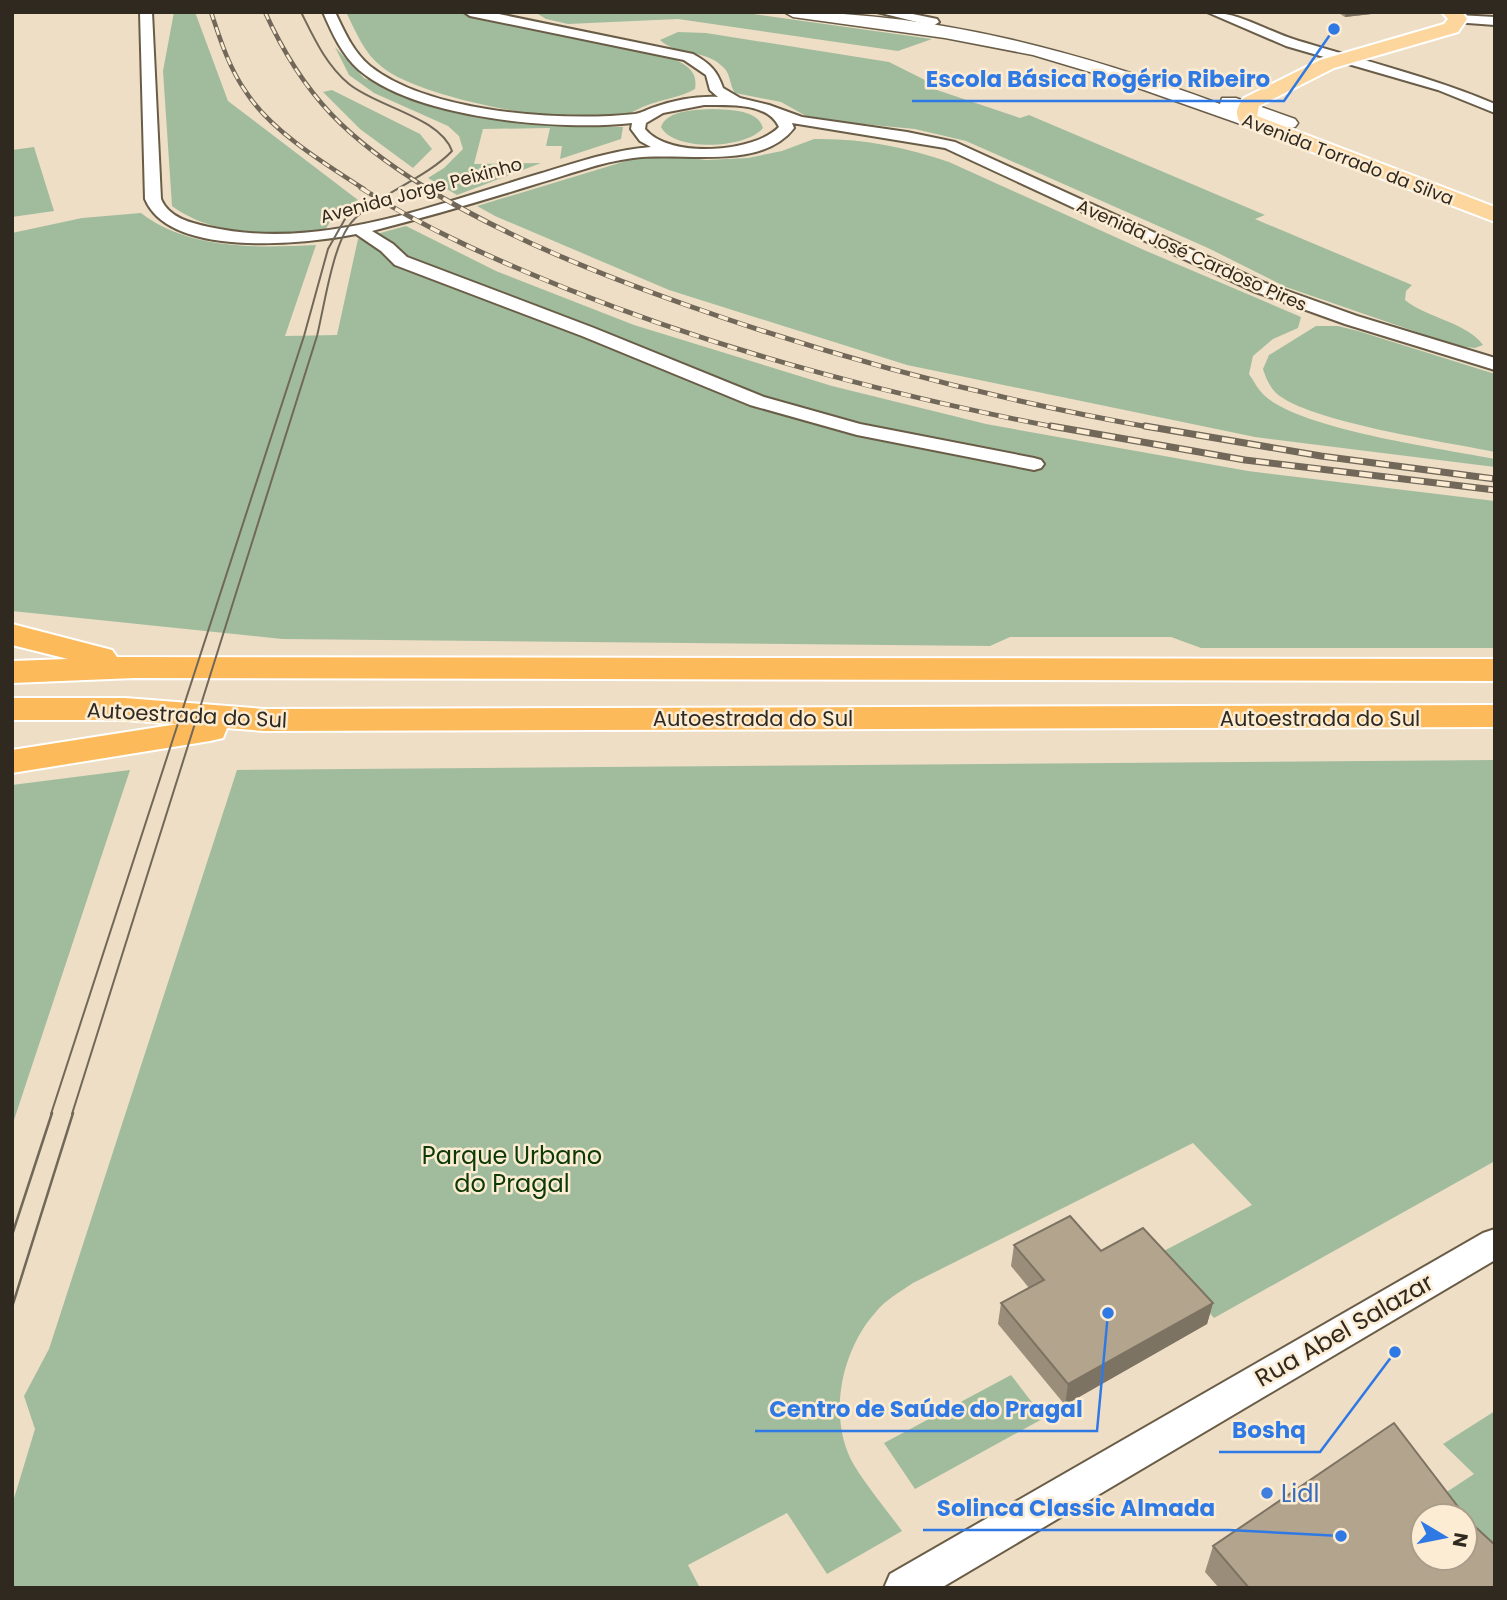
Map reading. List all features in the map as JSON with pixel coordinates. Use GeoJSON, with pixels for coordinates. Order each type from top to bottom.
{"type":"FeatureCollection","features":[{"type":"Feature","properties":{"kind":"highway"},"geometry":{"type":"LineString","coordinates":[[12,634],[135,667]]}},
{"type":"Feature","properties":{"kind":"highway","name":"Autoestrada do Sul"},"geometry":{"type":"LineString","coordinates":[[12,672],[135,667],[1495,670]]}},
{"type":"Feature","properties":{"kind":"highway","name":"Autoestrada do Sul"},"geometry":{"type":"LineString","coordinates":[[12,709],[125,709],[264,720],[1495,716]]}},
{"type":"Feature","properties":{"kind":"highway"},"geometry":{"type":"LineString","coordinates":[[12,762],[264,720]]}},
{"type":"Feature","properties":{"kind":"main road"},"geometry":{"type":"LineString","coordinates":[[793,12],[964,35],[1038,51],[1223,105],[1248,115],[1273,104],[1342,58]]}},
{"type":"Feature","properties":{"kind":"main road","name":"Avenida Torrado da Silva"},"geometry":{"type":"LineString","coordinates":[[841,12],[933,22],[1023,38],[1117,63],[1194,90],[1248,115],[1495,215]]}},
{"type":"Feature","properties":{"kind":"main road"},"geometry":{"type":"LineString","coordinates":[[1194,90],[1248,94],[1267,90],[1342,58],[1451,28],[1458,23],[1455,16]]}},
{"type":"Feature","properties":{"kind":"main road"},"geometry":{"type":"LineString","coordinates":[[1248,115],[1251,102],[1292,80]]}},
{"type":"Feature","properties":{"kind":"main road"},"geometry":{"type":"LineString","coordinates":[[1273,104],[1273,113],[1288,123]]}},
{"type":"Feature","properties":{"kind":"main road","name":"Avenida Torrado da Silva"},"geometry":{"type":"LineString","coordinates":[[1248,115],[1288,123],[1495,201]]}},
{"type":"Feature","properties":{"kind":"street","name":"Avenida Jorge Peixinho"},"geometry":{"type":"LineString","coordinates":[[146,12],[153,198],[156,208],[184,226],[243,238],[316,238],[361,230],[603,159]]}},
{"type":"Feature","properties":{"kind":"street"},"geometry":{"type":"LineString","coordinates":[[329,12],[347,49],[356,61],[379,79],[416,94],[495,113],[556,121],[603,122],[644,117],[670,106],[688,103],[736,102]]}},
{"type":"Feature","properties":{"kind":"street"},"geometry":{"type":"LineString","coordinates":[[470,12],[688,57],[703,65],[712,74],[717,90],[736,102]]}},
{"type":"Feature","properties":{"kind":"street"},"geometry":{"type":"LineString","coordinates":[[519,12],[522,20],[532,25]]}},
{"type":"Feature","properties":{"kind":"street"},"geometry":{"type":"LineString","coordinates":[[883,12],[933,22]]}},
{"type":"Feature","properties":{"kind":"street"},"geometry":{"type":"LineString","coordinates":[[1213,12],[1291,43],[1443,88],[1495,109]]}},
{"type":"Feature","properties":{"kind":"street"},"geometry":{"type":"LineString","coordinates":[[1455,16],[1495,21]]}},
{"type":"Feature","properties":{"kind":"street"},"geometry":{"type":"LineString","coordinates":[[688,103],[704,96],[715,85]]}},
{"type":"Feature","properties":{"kind":"street","name":"Avenida José Cardoso Pires"},"geometry":{"type":"LineString","coordinates":[[736,102],[806,122],[928,138],[969,152],[1012,175],[1259,288],[1351,320],[1495,364]]}},
{"type":"Feature","properties":{"kind":"street"},"geometry":{"type":"LineString","coordinates":[[774,141],[787,128],[786,121],[780,115]]}},
{"type":"Feature","properties":{"kind":"street"},"geometry":{"type":"LineString","coordinates":[[644,117],[639,124],[639,131],[644,137],[674,150]]}},
{"type":"Feature","properties":{"kind":"street","name":"Avenida José Cardoso Pires"},"geometry":{"type":"LineString","coordinates":[[674,150],[740,151],[774,141],[820,135],[886,139],[938,150],[1012,175]]}},
{"type":"Feature","properties":{"kind":"street"},"geometry":{"type":"LineString","coordinates":[[603,159],[628,150],[644,137]]}},
{"type":"Feature","properties":{"kind":"street"},"geometry":{"type":"LineString","coordinates":[[603,159],[674,150]]}},
{"type":"Feature","properties":{"kind":"street"},"geometry":{"type":"LineString","coordinates":[[361,230],[370,238],[383,243],[401,261],[588,331],[757,401],[857,429],[1034,464]]}},
{"type":"Feature","properties":{"kind":"street","name":"Rua Abel Salazar"},"geometry":{"type":"LineString","coordinates":[[904,1588],[1495,1243]]}},
{"type":"Feature","properties":{"kind":"green space"},"geometry":{"type":"Polygon","coordinates":[[[174,12],[195,12],[228,101],[358,200],[335,214],[325,230],[265,233],[225,229],[206,224],[172,206],[163,71],[174,12]]]}},
{"type":"Feature","properties":{"kind":"green space"},"geometry":{"type":"Polygon","coordinates":[[[460,12],[674,59],[691,70],[695,78],[695,89],[620,116],[568,117],[497,108],[429,90],[401,79],[382,67],[370,56],[347,14],[460,12]]]}},
{"type":"Feature","properties":{"kind":"green space"},"geometry":{"type":"Polygon","coordinates":[[[535,12],[738,12],[932,39],[898,51],[678,19],[568,24],[546,19],[535,12]]]}},
{"type":"Feature","properties":{"kind":"green space"},"geometry":{"type":"Polygon","coordinates":[[[678,32],[706,33],[889,62],[927,81],[925,86],[1020,118],[1029,115],[1265,215],[1255,219],[1412,285],[1406,291],[1405,300],[1424,312],[1468,331],[1483,345],[1475,348],[1457,346],[1286,287],[1208,248],[966,141],[915,129],[819,120],[781,102],[735,93],[727,73],[716,61],[667,45],[660,40],[678,32]]]}},
{"type":"Feature","properties":{"kind":"green space"},"geometry":{"type":"Polygon","coordinates":[[[335,47],[364,78],[416,100],[469,113],[573,126],[623,127],[621,139],[560,159],[562,146],[546,146],[550,128],[483,129],[474,164],[541,163],[457,195],[428,178],[444,168],[463,149],[459,136],[448,126],[374,93],[349,75],[335,47]]]}},
{"type":"Feature","properties":{"kind":"green space"},"geometry":{"type":"Polygon","coordinates":[[[332,90],[420,134],[432,149],[413,168],[360,129],[323,92],[332,90]]]}},
{"type":"Feature","properties":{"kind":"green space"},"geometry":{"type":"Polygon","coordinates":[[[713,109],[749,114],[760,122],[763,128],[742,140],[711,145],[680,141],[668,135],[661,127],[676,114],[713,109]]]}},
{"type":"Feature","properties":{"kind":"green space"},"geometry":{"type":"Polygon","coordinates":[[[814,139],[883,144],[949,162],[1301,317],[1298,328],[1273,339],[1253,356],[1249,374],[1265,396],[1310,419],[1374,436],[1495,459],[1495,467],[1255,437],[907,365],[669,290],[477,206],[636,158],[669,155],[706,160],[748,158],[782,151],[814,139]]]}},
{"type":"Feature","properties":{"kind":"green space"},"geometry":{"type":"Polygon","coordinates":[[[34,147],[54,211],[12,217],[12,150],[34,147]]]}},
{"type":"Feature","properties":{"kind":"green space"},"geometry":{"type":"Polygon","coordinates":[[[141,213],[180,234],[202,240],[248,246],[316,245],[285,336],[337,335],[358,239],[406,226],[496,271],[634,325],[832,386],[986,424],[1248,471],[1495,501],[1495,648],[1201,648],[1171,637],[1010,637],[990,646],[282,639],[12,611],[12,233],[82,218],[141,213]]]}},
{"type":"Feature","properties":{"kind":"green space"},"geometry":{"type":"Polygon","coordinates":[[[1316,326],[1338,326],[1358,331],[1495,374],[1495,452],[1347,422],[1317,413],[1276,393],[1263,369],[1269,355],[1316,326]]]}},
{"type":"Feature","properties":{"kind":"green space","name":"Parque Urbano do Pragal"},"geometry":{"type":"Polygon","coordinates":[[[1495,760],[1495,1161],[1214,1318],[1156,1255],[1252,1205],[1193,1143],[913,1283],[883,1304],[863,1329],[846,1366],[840,1407],[841,1427],[854,1465],[902,1531],[827,1574],[787,1513],[688,1565],[700,1588],[12,1588],[12,1505],[35,1429],[24,1396],[49,1349],[237,770],[1495,760]]]}},
{"type":"Feature","properties":{"kind":"green space"},"geometry":{"type":"Polygon","coordinates":[[[130,770],[12,1126],[12,785],[130,770]]]}},
{"type":"Feature","properties":{"kind":"green space"},"geometry":{"type":"Polygon","coordinates":[[[1011,1375],[1044,1418],[915,1489],[884,1443],[1011,1375]]]}},
{"type":"Feature","properties":{"kind":"green space"},"geometry":{"type":"Polygon","coordinates":[[[1495,1411],[1495,1561],[1479,1537],[1479,1502],[1433,1501],[1474,1474],[1443,1444],[1495,1411]]]}},
{"type":"Feature","properties":{"kind":"building"},"geometry":{"type":"Polygon","coordinates":[[[1070,1216],[1101,1251],[1143,1228],[1213,1303],[1068,1384],[1001,1303],[1044,1280],[1014,1245],[1070,1216]]]}},
{"type":"Feature","properties":{"kind":"building"},"geometry":{"type":"Polygon","coordinates":[[[1394,1423],[1454,1502],[1409,1502],[1409,1572],[1479,1572],[1479,1530],[1495,1545],[1495,1588],[1249,1588],[1213,1546],[1394,1423]]]}},
{"type":"Feature","properties":{"kind":"tram line"},"geometry":{"type":"LineString","coordinates":[[72,1114],[317,336],[333,264],[342,237],[368,207],[427,171],[452,151],[435,129],[361,92],[341,77],[321,51],[301,12]]}},
{"type":"Feature","properties":{"kind":"tram line"},"geometry":{"type":"LineString","coordinates":[[51,1114],[304,336],[328,249],[345,219]]}},
{"type":"Feature","properties":{"kind":"tram line"},"geometry":{"type":"LineString","coordinates":[[12,1235],[52,1113]]}},
{"type":"Feature","properties":{"kind":"tram line"},"geometry":{"type":"LineString","coordinates":[[12,1307],[73,1113]]}},
{"type":"Feature","properties":{"kind":"railway"},"geometry":{"type":"LineString","coordinates":[[211,12],[230,63],[240,83],[257,106],[300,146],[364,189]]}},
{"type":"Feature","properties":{"kind":"railway"},"geometry":{"type":"LineString","coordinates":[[265,12],[296,69],[332,114],[375,153],[428,189]]}},
{"type":"Feature","properties":{"kind":"railway"},"geometry":{"type":"LineString","coordinates":[[361,188],[411,218],[490,256],[570,290],[690,334],[873,387],[1060,428]]}},
{"type":"Feature","properties":{"kind":"railway"},"geometry":{"type":"LineString","coordinates":[[426,188],[489,223],[556,254],[658,295],[749,326],[921,377],[1037,405],[1154,428]]}},
{"type":"Feature","properties":{"kind":"railway"},"geometry":{"type":"LineString","coordinates":[[1051,426],[1245,460],[1495,490]]}},
{"type":"Feature","properties":{"kind":"railway"},"geometry":{"type":"LineString","coordinates":[[1145,426],[1321,456],[1495,479]]}},
{"type":"Feature","properties":{"kind":"place","name":"Escola Básica Rogério Ribeiro"},"geometry":{"type":"Point","coordinates":[1334,29]}},
{"type":"Feature","properties":{"kind":"place","name":"Centro de Saúde do Pragal"},"geometry":{"type":"Point","coordinates":[1108,1313]}},
{"type":"Feature","properties":{"kind":"place","name":"Boshq"},"geometry":{"type":"Point","coordinates":[1395,1352]}},
{"type":"Feature","properties":{"kind":"place","name":"Lidl"},"geometry":{"type":"Point","coordinates":[1267,1493]}},
{"type":"Feature","properties":{"kind":"place","name":"Solinca Classic Almada"},"geometry":{"type":"Point","coordinates":[1341,1536]}}]}
